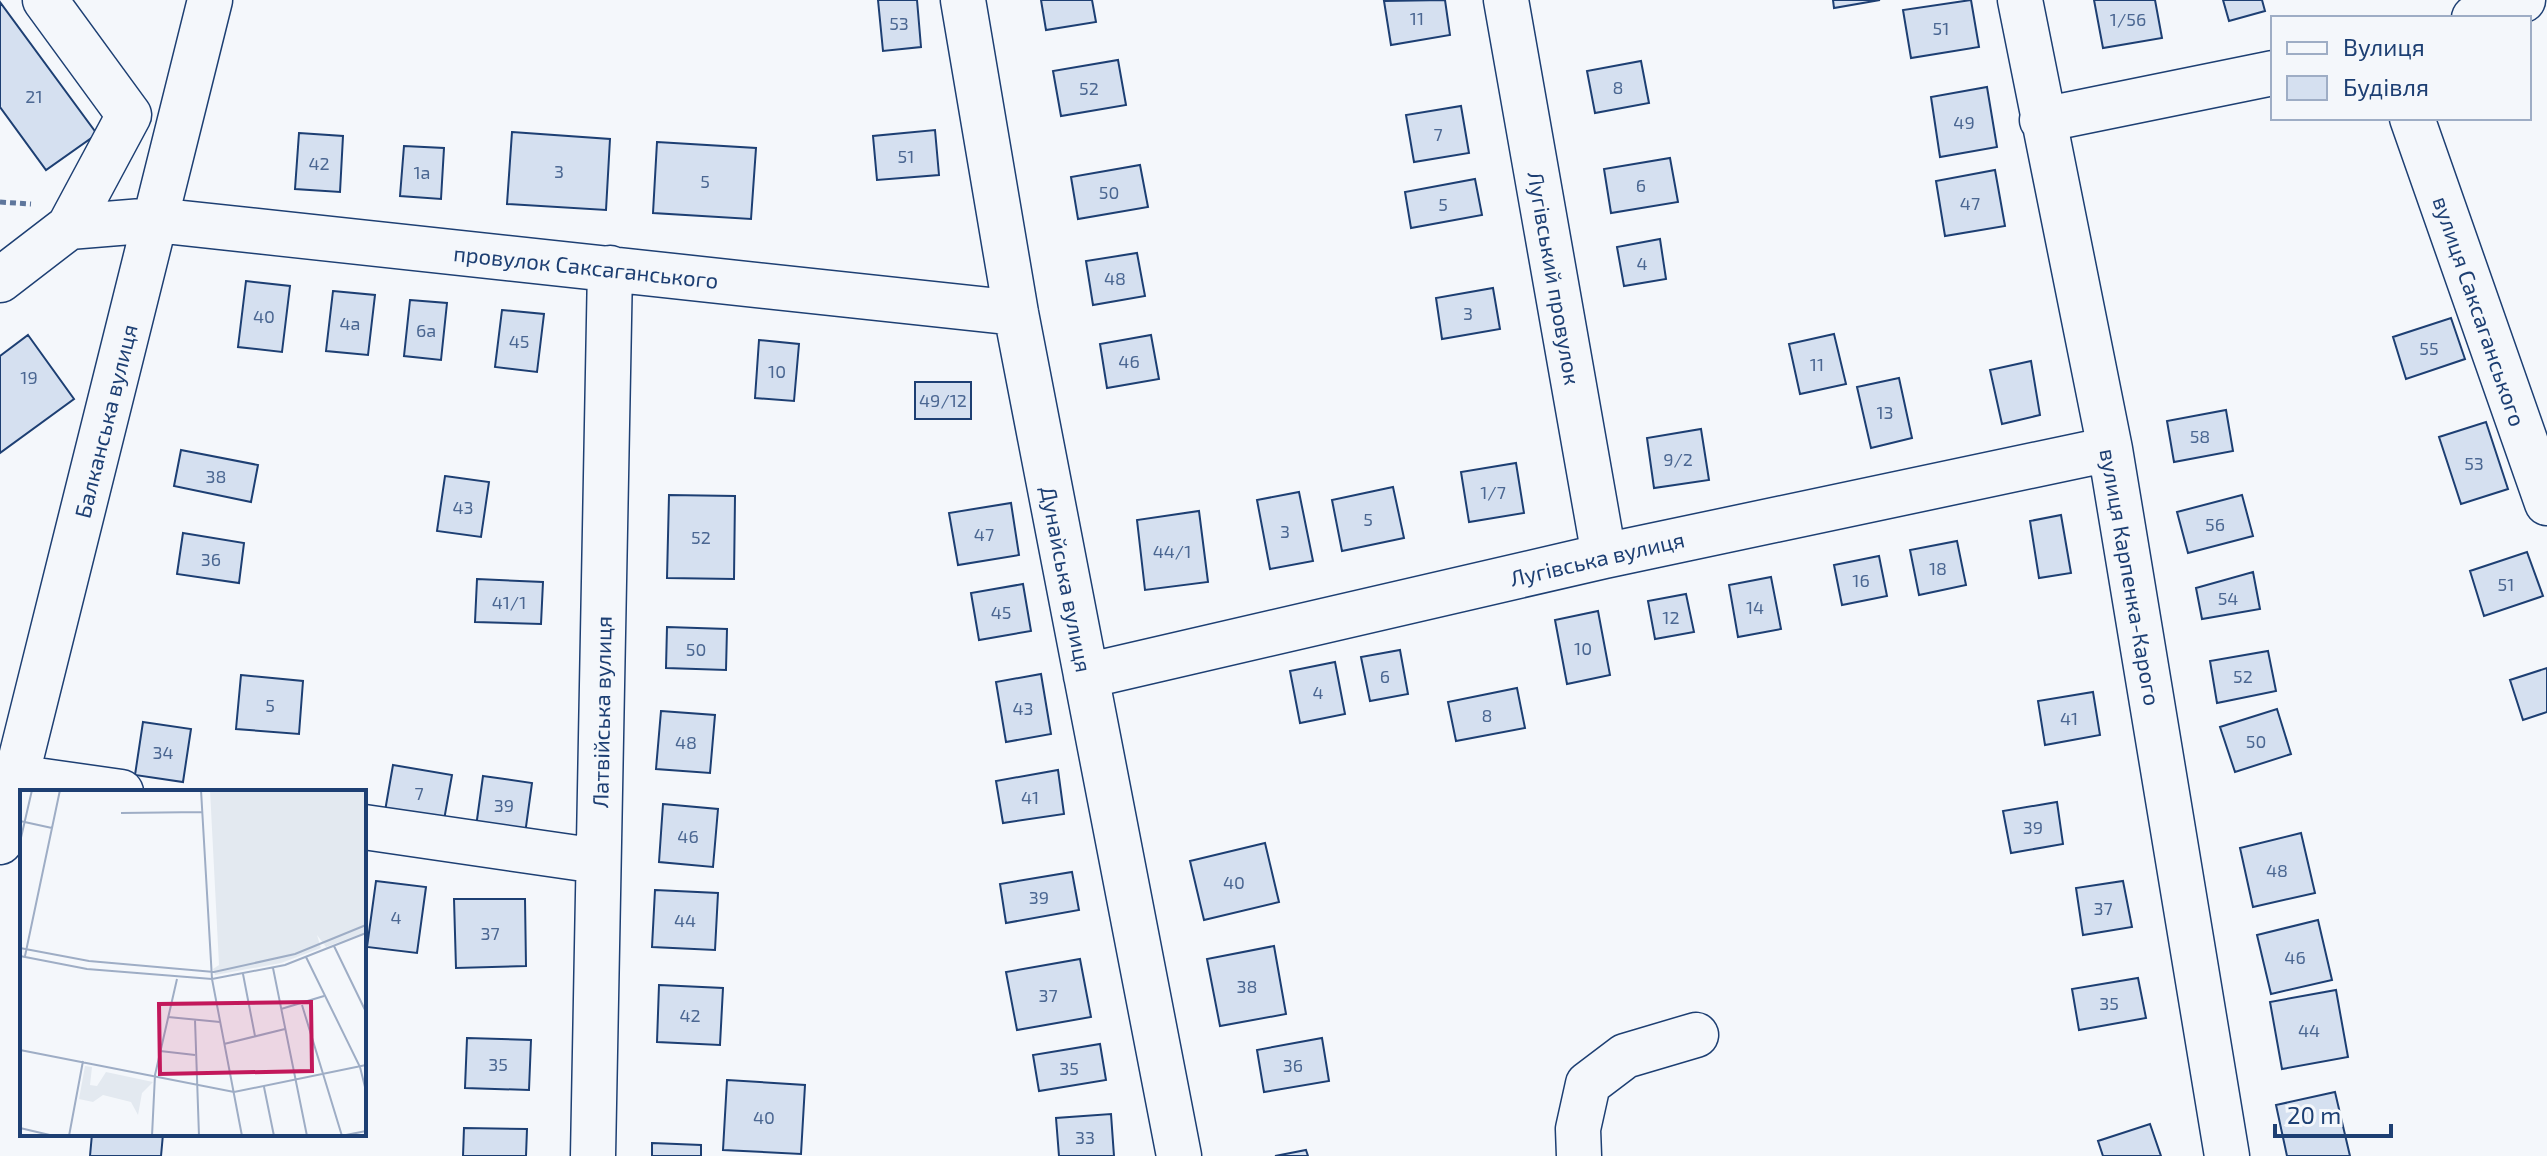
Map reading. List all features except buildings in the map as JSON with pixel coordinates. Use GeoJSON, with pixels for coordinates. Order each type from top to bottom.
{"type":"FeatureCollection","features":[{"type":"Feature","properties":{"kind":"street"},"geometry":{"type":"LineString","coordinates":[[0,280],[69,227],[129,115],[45,0]]}},
{"type":"Feature","properties":{"kind":"street","name":"Балканська вулиця"},"geometry":{"type":"LineString","coordinates":[[0,842],[210,0]]}},
{"type":"Feature","properties":{"kind":"street","name":"Дунайська вулиця"},"geometry":{"type":"LineString","coordinates":[[963,0],[1016,313],[1179,1156]]}},
{"type":"Feature","properties":{"kind":"street","name":"Лугівський провулок"},"geometry":{"type":"LineString","coordinates":[[1506,0],[1604,556]]}},
{"type":"Feature","properties":{"kind":"street","name":"вулиця Карпенка-Карого"},"geometry":{"type":"LineString","coordinates":[[2020,0],[2110,449],[2227,1156]]}},
{"type":"Feature","properties":{"kind":"street"},"geometry":{"type":"LineString","coordinates":[[2479,16],[2523,0]]}},
{"type":"Feature","properties":{"kind":"street"},"geometry":{"type":"LineString","coordinates":[[2042,120],[2271,73]]}},
{"type":"Feature","properties":{"kind":"street","name":"вулиця Саксаганського"},"geometry":{"type":"LineString","coordinates":[[2413,120],[2547,503]]}},
{"type":"Feature","properties":{"kind":"street","name":"провулок Саксаганського"},"geometry":{"type":"LineString","coordinates":[[69,227],[155,220],[1016,313]]}},
{"type":"Feature","properties":{"kind":"street","name":"Латвійська вулиця"},"geometry":{"type":"LineString","coordinates":[[593,1156],[610,268]]}},
{"type":"Feature","properties":{"kind":"street","name":"Лугівська вулиця"},"geometry":{"type":"LineString","coordinates":[[1086,676],[1604,556],[2110,449]]}},
{"type":"Feature","properties":{"kind":"street"},"geometry":{"type":"LineString","coordinates":[[15,777],[107,790]]}},
{"type":"Feature","properties":{"kind":"street"},"geometry":{"type":"LineString","coordinates":[[366,827],[598,861]]}},
{"type":"Feature","properties":{"kind":"street"},"geometry":{"type":"LineString","coordinates":[[1579,1156],[1578,1129],[1588,1084],[1625,1056],[1696,1035]]}}]}
